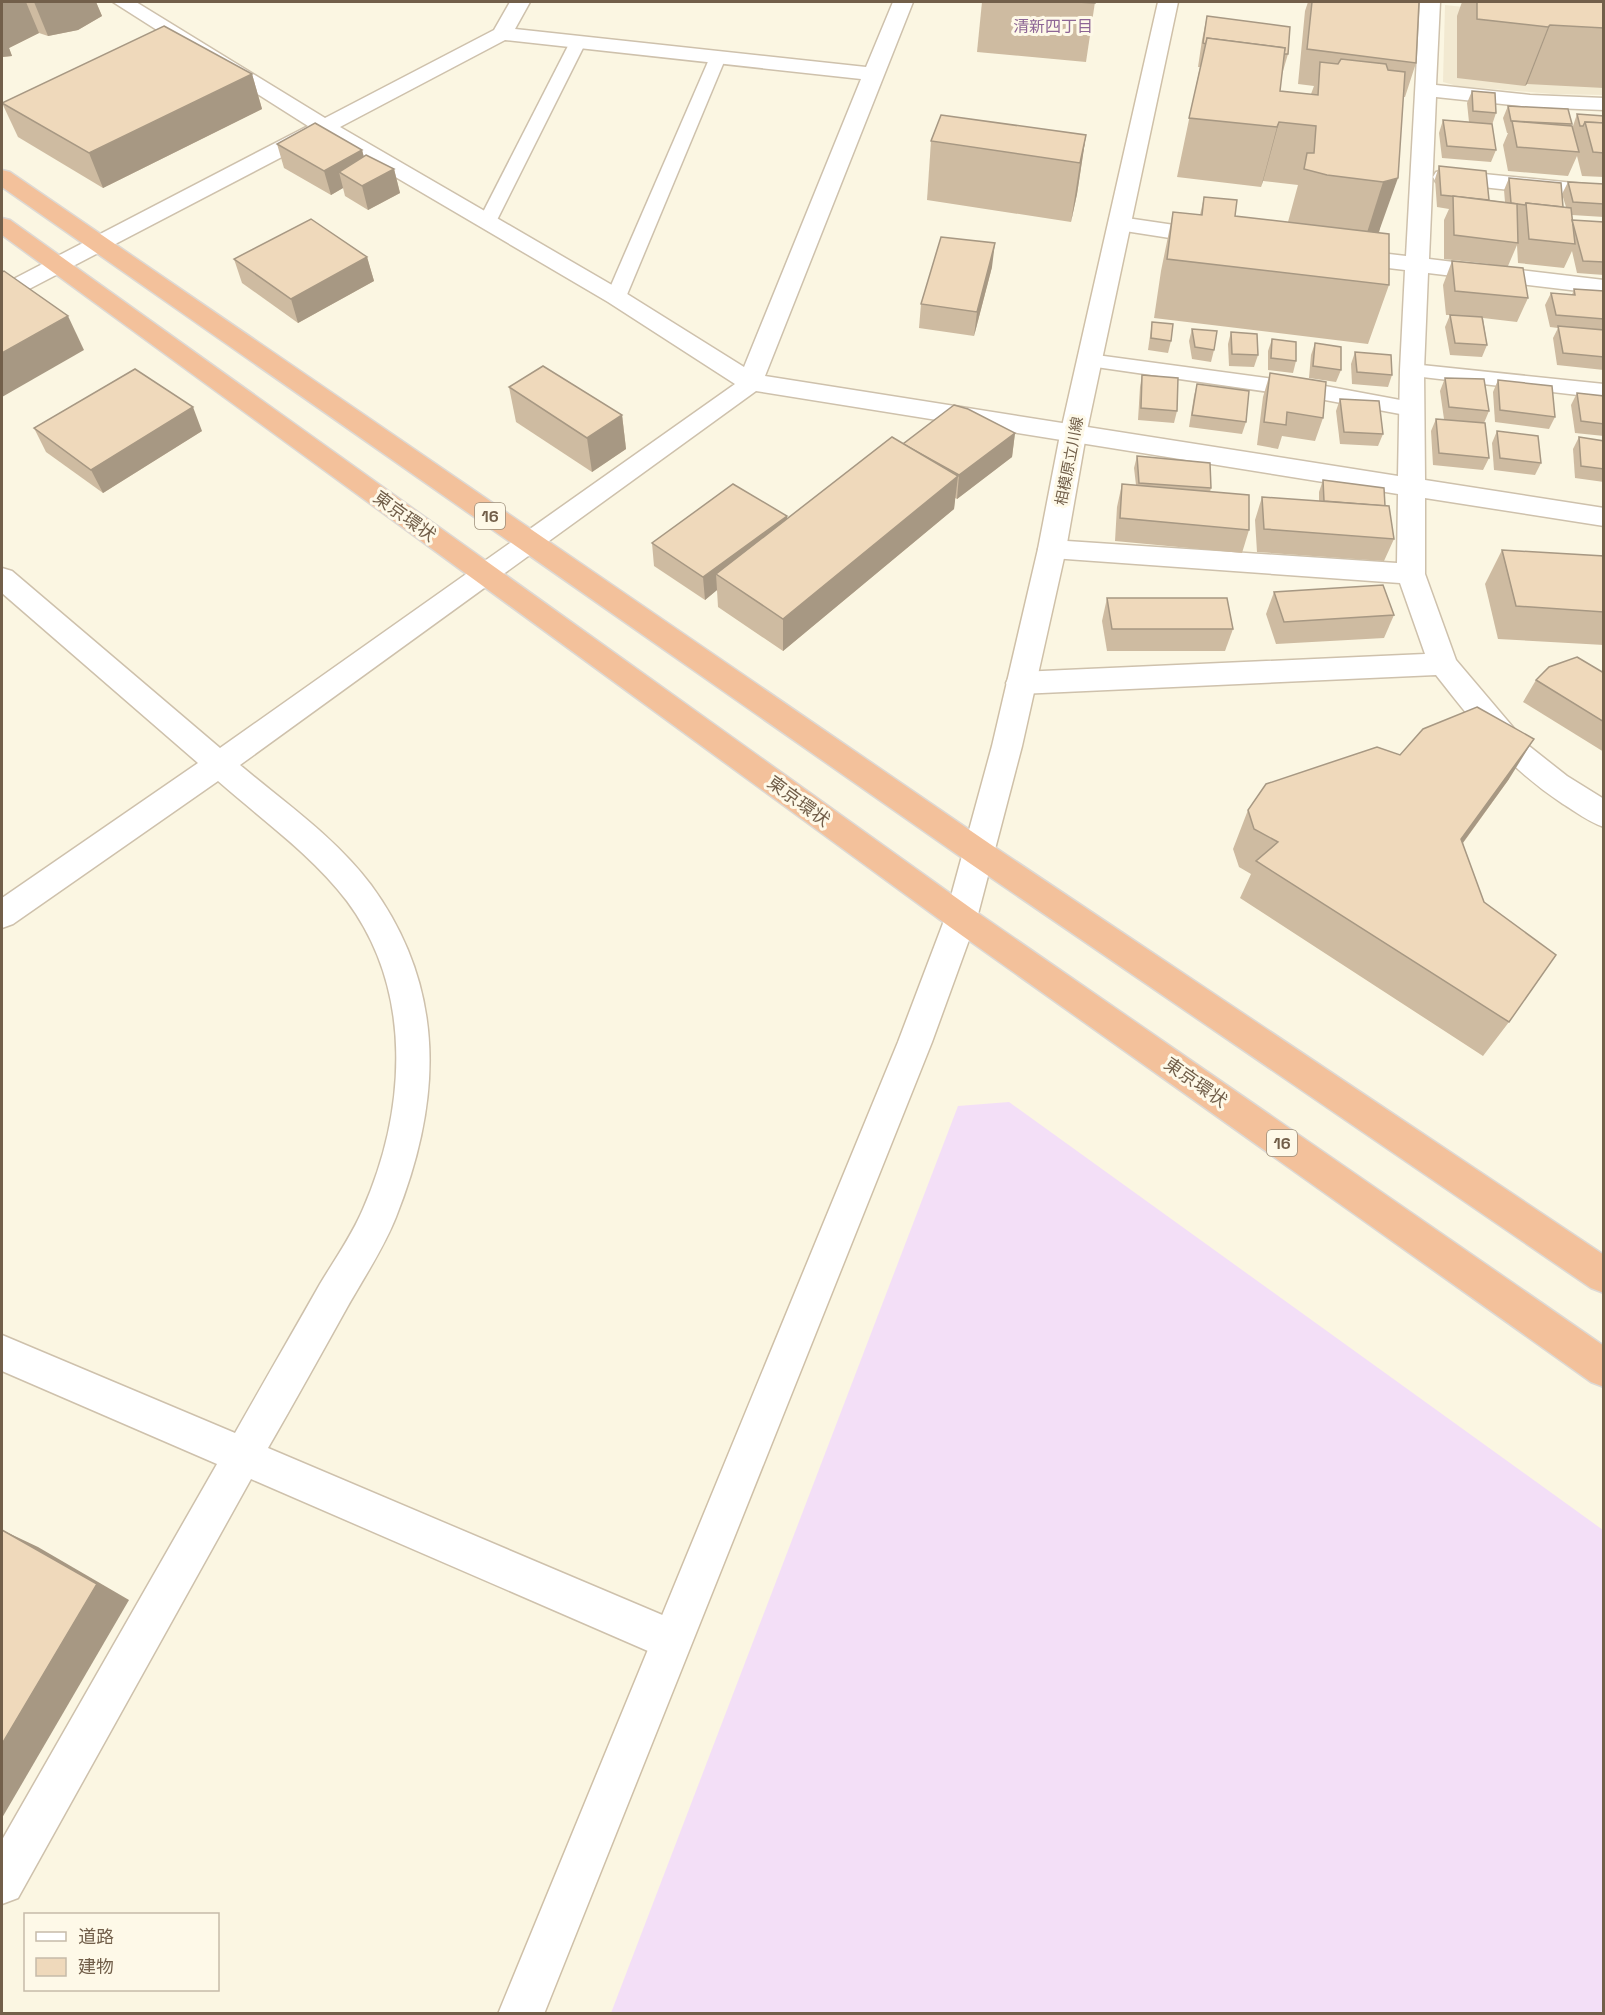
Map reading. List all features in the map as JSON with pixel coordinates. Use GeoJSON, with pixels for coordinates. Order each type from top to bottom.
{"type":"FeatureCollection","features":[{"type":"Feature","properties":{"kind":"highway","name":"16"},"geometry":{"type":"LineString","coordinates":[[2,177],[980,853],[1604,1276]]}},
{"type":"Feature","properties":{"kind":"highway","name":"東京環状"},"geometry":{"type":"LineString","coordinates":[[2,225],[961,918],[1604,1369]]}},
{"type":"Feature","properties":{"kind":"street"},"geometry":{"type":"LineString","coordinates":[[2,294],[501,34],[520,2]]}},
{"type":"Feature","properties":{"kind":"street"},"geometry":{"type":"LineString","coordinates":[[2,915],[218,765],[484,573],[743,391],[750,382],[872,74],[903,2]]}},
{"type":"Feature","properties":{"kind":"street","name":"相模原立川線"},"geometry":{"type":"LineString","coordinates":[[521,2013],[915,1042],[961,918],[980,853],[1052,549],[1073,435],[1168,2]]}},
{"type":"Feature","properties":{"kind":"street"},"geometry":{"type":"LineString","coordinates":[[1430,2],[1421,174],[1419,266],[1412,370],[1411,574],[1443,664],[1494,728],[1518,754],[1556,784],[1604,815]]}},
{"type":"Feature","properties":{"kind":"street"},"geometry":{"type":"LineString","coordinates":[[131,3],[322,126],[616,297],[750,382],[1073,435],[1604,517]]}},
{"type":"Feature","properties":{"kind":"street"},"geometry":{"type":"LineString","coordinates":[[501,34],[872,74]]}},
{"type":"Feature","properties":{"kind":"street"},"geometry":{"type":"LineString","coordinates":[[1427,90],[1530,101],[1604,104]]}},
{"type":"Feature","properties":{"kind":"street"},"geometry":{"type":"LineString","coordinates":[[1421,174],[1604,193]]}},
{"type":"Feature","properties":{"kind":"street"},"geometry":{"type":"LineString","coordinates":[[1120,224],[1231,240]]}},
{"type":"Feature","properties":{"kind":"street"},"geometry":{"type":"LineString","coordinates":[[1325,253],[1604,287]]}},
{"type":"Feature","properties":{"kind":"street"},"geometry":{"type":"LineString","coordinates":[[1052,549],[1411,574]]}},
{"type":"Feature","properties":{"kind":"street"},"geometry":{"type":"LineString","coordinates":[[2,578],[313,845],[356,888],[387,938],[401,969],[411,1003],[416,1055],[407,1128],[398,1165],[378,1217],[240,1456],[2,1882]]}},
{"type":"Feature","properties":{"kind":"street"},"geometry":{"type":"LineString","coordinates":[[1020,683],[1443,664]]}},
{"type":"Feature","properties":{"kind":"street"},"geometry":{"type":"LineString","coordinates":[[2,1353],[672,1640]]}},
{"type":"Feature","properties":{"kind":"lane"},"geometry":{"type":"LineString","coordinates":[[488,222],[578,42]]}},
{"type":"Feature","properties":{"kind":"lane"},"geometry":{"type":"LineString","coordinates":[[616,297],[718,57]]}},
{"type":"Feature","properties":{"kind":"lane"},"geometry":{"type":"LineString","coordinates":[[1089,360],[1326,393],[1411,409]]}},
{"type":"Feature","properties":{"kind":"lane"},"geometry":{"type":"LineString","coordinates":[[1412,370],[1604,391]]}},
{"type":"Feature","properties":{"kind":"shaded area"},"geometry":{"type":"Polygon","coordinates":[[[1445,5],[1603,22],[1603,95],[1553,94],[1457,86],[1443,82],[1445,5]]]}},
{"type":"Feature","properties":{"kind":"shaded area"},"geometry":{"type":"Polygon","coordinates":[[[1009,1102],[1603,1530],[1603,2013],[611,2013],[958,1106],[1009,1102]]]}},
{"type":"Feature","properties":{"kind":"building"},"geometry":{"type":"Polygon","coordinates":[[[1312,2],[1419,2],[1416,63],[1307,49],[1312,2]]]}},
{"type":"Feature","properties":{"kind":"building"},"geometry":{"type":"Polygon","coordinates":[[[1477,2],[1604,2],[1604,28],[1550,25],[1548,27],[1477,19],[1477,2]]]}},
{"type":"Feature","properties":{"kind":"building"},"geometry":{"type":"Polygon","coordinates":[[[1207,16],[1290,27],[1288,54],[1284,54],[1285,48],[1207,38],[1206,44],[1203,43],[1207,16]]]}},
{"type":"Feature","properties":{"kind":"building"},"geometry":{"type":"Polygon","coordinates":[[[164,26],[252,74],[89,153],[2,103],[164,26]]]}},
{"type":"Feature","properties":{"kind":"building"},"geometry":{"type":"Polygon","coordinates":[[[1207,38],[1285,48],[1280,91],[1318,95],[1320,62],[1338,64],[1341,59],[1386,64],[1388,70],[1405,72],[1398,178],[1383,182],[1327,175],[1304,169],[1307,153],[1314,153],[1316,126],[1279,122],[1277,127],[1189,118],[1207,38]]]}},
{"type":"Feature","properties":{"kind":"building"},"geometry":{"type":"Polygon","coordinates":[[[1472,91],[1495,93],[1496,113],[1473,111],[1472,91]]]}},
{"type":"Feature","properties":{"kind":"building"},"geometry":{"type":"Polygon","coordinates":[[[1508,106],[1568,109],[1572,124],[1511,121],[1508,106]]]}},
{"type":"Feature","properties":{"kind":"building"},"geometry":{"type":"Polygon","coordinates":[[[1577,114],[1604,116],[1604,123],[1585,122],[1583,126],[1580,126],[1577,114]]]}},
{"type":"Feature","properties":{"kind":"building"},"geometry":{"type":"Polygon","coordinates":[[[941,115],[1086,135],[1080,163],[931,141],[941,115]]]}},
{"type":"Feature","properties":{"kind":"building"},"geometry":{"type":"Polygon","coordinates":[[[1443,120],[1492,124],[1496,150],[1447,146],[1443,120]]]}},
{"type":"Feature","properties":{"kind":"building"},"geometry":{"type":"Polygon","coordinates":[[[1512,121],[1572,126],[1579,152],[1517,147],[1512,121]]]}},
{"type":"Feature","properties":{"kind":"building"},"geometry":{"type":"Polygon","coordinates":[[[1585,122],[1604,123],[1604,153],[1593,152],[1585,122]]]}},
{"type":"Feature","properties":{"kind":"building"},"geometry":{"type":"Polygon","coordinates":[[[315,123],[362,150],[324,171],[277,144],[315,123]]]}},
{"type":"Feature","properties":{"kind":"building"},"geometry":{"type":"Polygon","coordinates":[[[366,155],[394,169],[362,186],[339,172],[366,155]]]}},
{"type":"Feature","properties":{"kind":"building"},"geometry":{"type":"Polygon","coordinates":[[[1439,166],[1486,171],[1489,200],[1441,195],[1439,166]]]}},
{"type":"Feature","properties":{"kind":"building"},"geometry":{"type":"Polygon","coordinates":[[[1509,178],[1561,183],[1563,207],[1511,203],[1509,178]]]}},
{"type":"Feature","properties":{"kind":"building"},"geometry":{"type":"Polygon","coordinates":[[[1568,182],[1604,184],[1604,204],[1573,202],[1568,182]]]}},
{"type":"Feature","properties":{"kind":"building"},"geometry":{"type":"Polygon","coordinates":[[[1453,196],[1517,204],[1518,243],[1454,235],[1453,196]]]}},
{"type":"Feature","properties":{"kind":"building"},"geometry":{"type":"Polygon","coordinates":[[[1204,197],[1237,200],[1235,216],[1389,234],[1389,285],[1167,259],[1173,212],[1202,215],[1204,197]]]}},
{"type":"Feature","properties":{"kind":"building"},"geometry":{"type":"Polygon","coordinates":[[[1526,203],[1571,208],[1575,244],[1529,239],[1526,203]]]}},
{"type":"Feature","properties":{"kind":"building"},"geometry":{"type":"Polygon","coordinates":[[[311,219],[367,257],[291,299],[234,259],[311,219]]]}},
{"type":"Feature","properties":{"kind":"building"},"geometry":{"type":"Polygon","coordinates":[[[1572,220],[1604,222],[1604,262],[1583,261],[1572,220]]]}},
{"type":"Feature","properties":{"kind":"building"},"geometry":{"type":"Polygon","coordinates":[[[941,237],[995,243],[977,312],[921,304],[941,237]]]}},
{"type":"Feature","properties":{"kind":"building"},"geometry":{"type":"Polygon","coordinates":[[[1452,261],[1523,268],[1528,298],[1455,291],[1452,261]]]}},
{"type":"Feature","properties":{"kind":"building"},"geometry":{"type":"Polygon","coordinates":[[[4,271],[68,316],[2,353],[2,272],[4,271]]]}},
{"type":"Feature","properties":{"kind":"building"},"geometry":{"type":"Polygon","coordinates":[[[1574,289],[1604,291],[1604,319],[1556,315],[1551,293],[1575,295],[1574,289]]]}},
{"type":"Feature","properties":{"kind":"building"},"geometry":{"type":"Polygon","coordinates":[[[1450,315],[1482,317],[1487,345],[1455,343],[1450,315]]]}},
{"type":"Feature","properties":{"kind":"building"},"geometry":{"type":"Polygon","coordinates":[[[1152,322],[1173,324],[1171,341],[1151,338],[1152,322]]]}},
{"type":"Feature","properties":{"kind":"building"},"geometry":{"type":"Polygon","coordinates":[[[1558,326],[1604,330],[1604,357],[1563,353],[1558,326]]]}},
{"type":"Feature","properties":{"kind":"building"},"geometry":{"type":"Polygon","coordinates":[[[1192,329],[1217,331],[1214,350],[1195,347],[1192,329]]]}},
{"type":"Feature","properties":{"kind":"building"},"geometry":{"type":"Polygon","coordinates":[[[1231,332],[1257,334],[1258,355],[1232,354],[1231,332]]]}},
{"type":"Feature","properties":{"kind":"building"},"geometry":{"type":"Polygon","coordinates":[[[1272,339],[1296,342],[1296,361],[1271,358],[1272,339]]]}},
{"type":"Feature","properties":{"kind":"building"},"geometry":{"type":"Polygon","coordinates":[[[1315,343],[1341,347],[1341,370],[1313,366],[1315,343]]]}},
{"type":"Feature","properties":{"kind":"building"},"geometry":{"type":"Polygon","coordinates":[[[1355,352],[1391,355],[1392,375],[1357,372],[1355,352]]]}},
{"type":"Feature","properties":{"kind":"building"},"geometry":{"type":"Polygon","coordinates":[[[543,366],[622,415],[587,438],[509,387],[543,366]]]}},
{"type":"Feature","properties":{"kind":"building"},"geometry":{"type":"Polygon","coordinates":[[[135,369],[193,407],[91,470],[34,428],[135,369]]]}},
{"type":"Feature","properties":{"kind":"building"},"geometry":{"type":"Polygon","coordinates":[[[1270,373],[1326,382],[1323,418],[1287,412],[1286,425],[1264,422],[1270,373]]]}},
{"type":"Feature","properties":{"kind":"building"},"geometry":{"type":"Polygon","coordinates":[[[1142,375],[1178,378],[1177,411],[1141,408],[1142,375]]]}},
{"type":"Feature","properties":{"kind":"building"},"geometry":{"type":"Polygon","coordinates":[[[1445,378],[1484,379],[1489,411],[1449,407],[1445,378]]]}},
{"type":"Feature","properties":{"kind":"building"},"geometry":{"type":"Polygon","coordinates":[[[1498,380],[1552,386],[1555,417],[1500,410],[1498,380]]]}},
{"type":"Feature","properties":{"kind":"building"},"geometry":{"type":"Polygon","coordinates":[[[1197,384],[1249,391],[1246,422],[1192,415],[1197,384]]]}},
{"type":"Feature","properties":{"kind":"building"},"geometry":{"type":"Polygon","coordinates":[[[1577,393],[1604,396],[1604,424],[1581,421],[1577,393]]]}},
{"type":"Feature","properties":{"kind":"building"},"geometry":{"type":"Polygon","coordinates":[[[1340,399],[1379,401],[1383,434],[1344,432],[1340,399]]]}},
{"type":"Feature","properties":{"kind":"building"},"geometry":{"type":"Polygon","coordinates":[[[954,405],[968,409],[1015,433],[959,475],[903,444],[954,405]]]}},
{"type":"Feature","properties":{"kind":"building"},"geometry":{"type":"Polygon","coordinates":[[[1436,419],[1485,423],[1489,458],[1439,453],[1436,419]]]}},
{"type":"Feature","properties":{"kind":"building"},"geometry":{"type":"Polygon","coordinates":[[[1497,431],[1538,436],[1541,463],[1500,458],[1497,431]]]}},
{"type":"Feature","properties":{"kind":"building"},"geometry":{"type":"Polygon","coordinates":[[[892,437],[958,476],[783,619],[716,574],[892,437]]]}},
{"type":"Feature","properties":{"kind":"building"},"geometry":{"type":"Polygon","coordinates":[[[1579,437],[1604,441],[1604,469],[1581,466],[1579,437]]]}},
{"type":"Feature","properties":{"kind":"building"},"geometry":{"type":"Polygon","coordinates":[[[1137,456],[1210,463],[1211,488],[1139,483],[1137,456]]]}},
{"type":"Feature","properties":{"kind":"building"},"geometry":{"type":"Polygon","coordinates":[[[1323,480],[1384,488],[1385,506],[1324,501],[1323,480]]]}},
{"type":"Feature","properties":{"kind":"building"},"geometry":{"type":"Polygon","coordinates":[[[733,484],[787,516],[703,577],[652,543],[733,484]]]}},
{"type":"Feature","properties":{"kind":"building"},"geometry":{"type":"Polygon","coordinates":[[[1122,484],[1249,495],[1249,530],[1120,518],[1122,484]]]}},
{"type":"Feature","properties":{"kind":"building"},"geometry":{"type":"Polygon","coordinates":[[[1262,497],[1389,506],[1394,539],[1264,529],[1262,497]]]}},
{"type":"Feature","properties":{"kind":"building"},"geometry":{"type":"Polygon","coordinates":[[[1502,550],[1604,556],[1604,612],[1516,606],[1502,550]]]}},
{"type":"Feature","properties":{"kind":"building"},"geometry":{"type":"Polygon","coordinates":[[[1383,585],[1394,615],[1284,622],[1274,592],[1383,585]]]}},
{"type":"Feature","properties":{"kind":"building"},"geometry":{"type":"Polygon","coordinates":[[[1107,598],[1227,598],[1233,629],[1112,629],[1107,598]]]}},
{"type":"Feature","properties":{"kind":"building"},"geometry":{"type":"Polygon","coordinates":[[[1577,657],[1604,673],[1604,722],[1536,680],[1549,667],[1577,657]]]}},
{"type":"Feature","properties":{"kind":"building"},"geometry":{"type":"Polygon","coordinates":[[[1477,707],[1534,739],[1461,839],[1484,902],[1556,955],[1509,1022],[1256,861],[1278,842],[1254,829],[1248,810],[1266,784],[1377,747],[1400,755],[1423,729],[1477,707]]]}},
{"type":"Feature","properties":{"kind":"building"},"geometry":{"type":"Polygon","coordinates":[[[2,1530],[97,1584],[2,1744],[2,1530]]]}},
{"type":"Feature","properties":{"kind":"district","name":"清新四丁目"},"geometry":{"type":"Point","coordinates":[1053,26]}}]}
